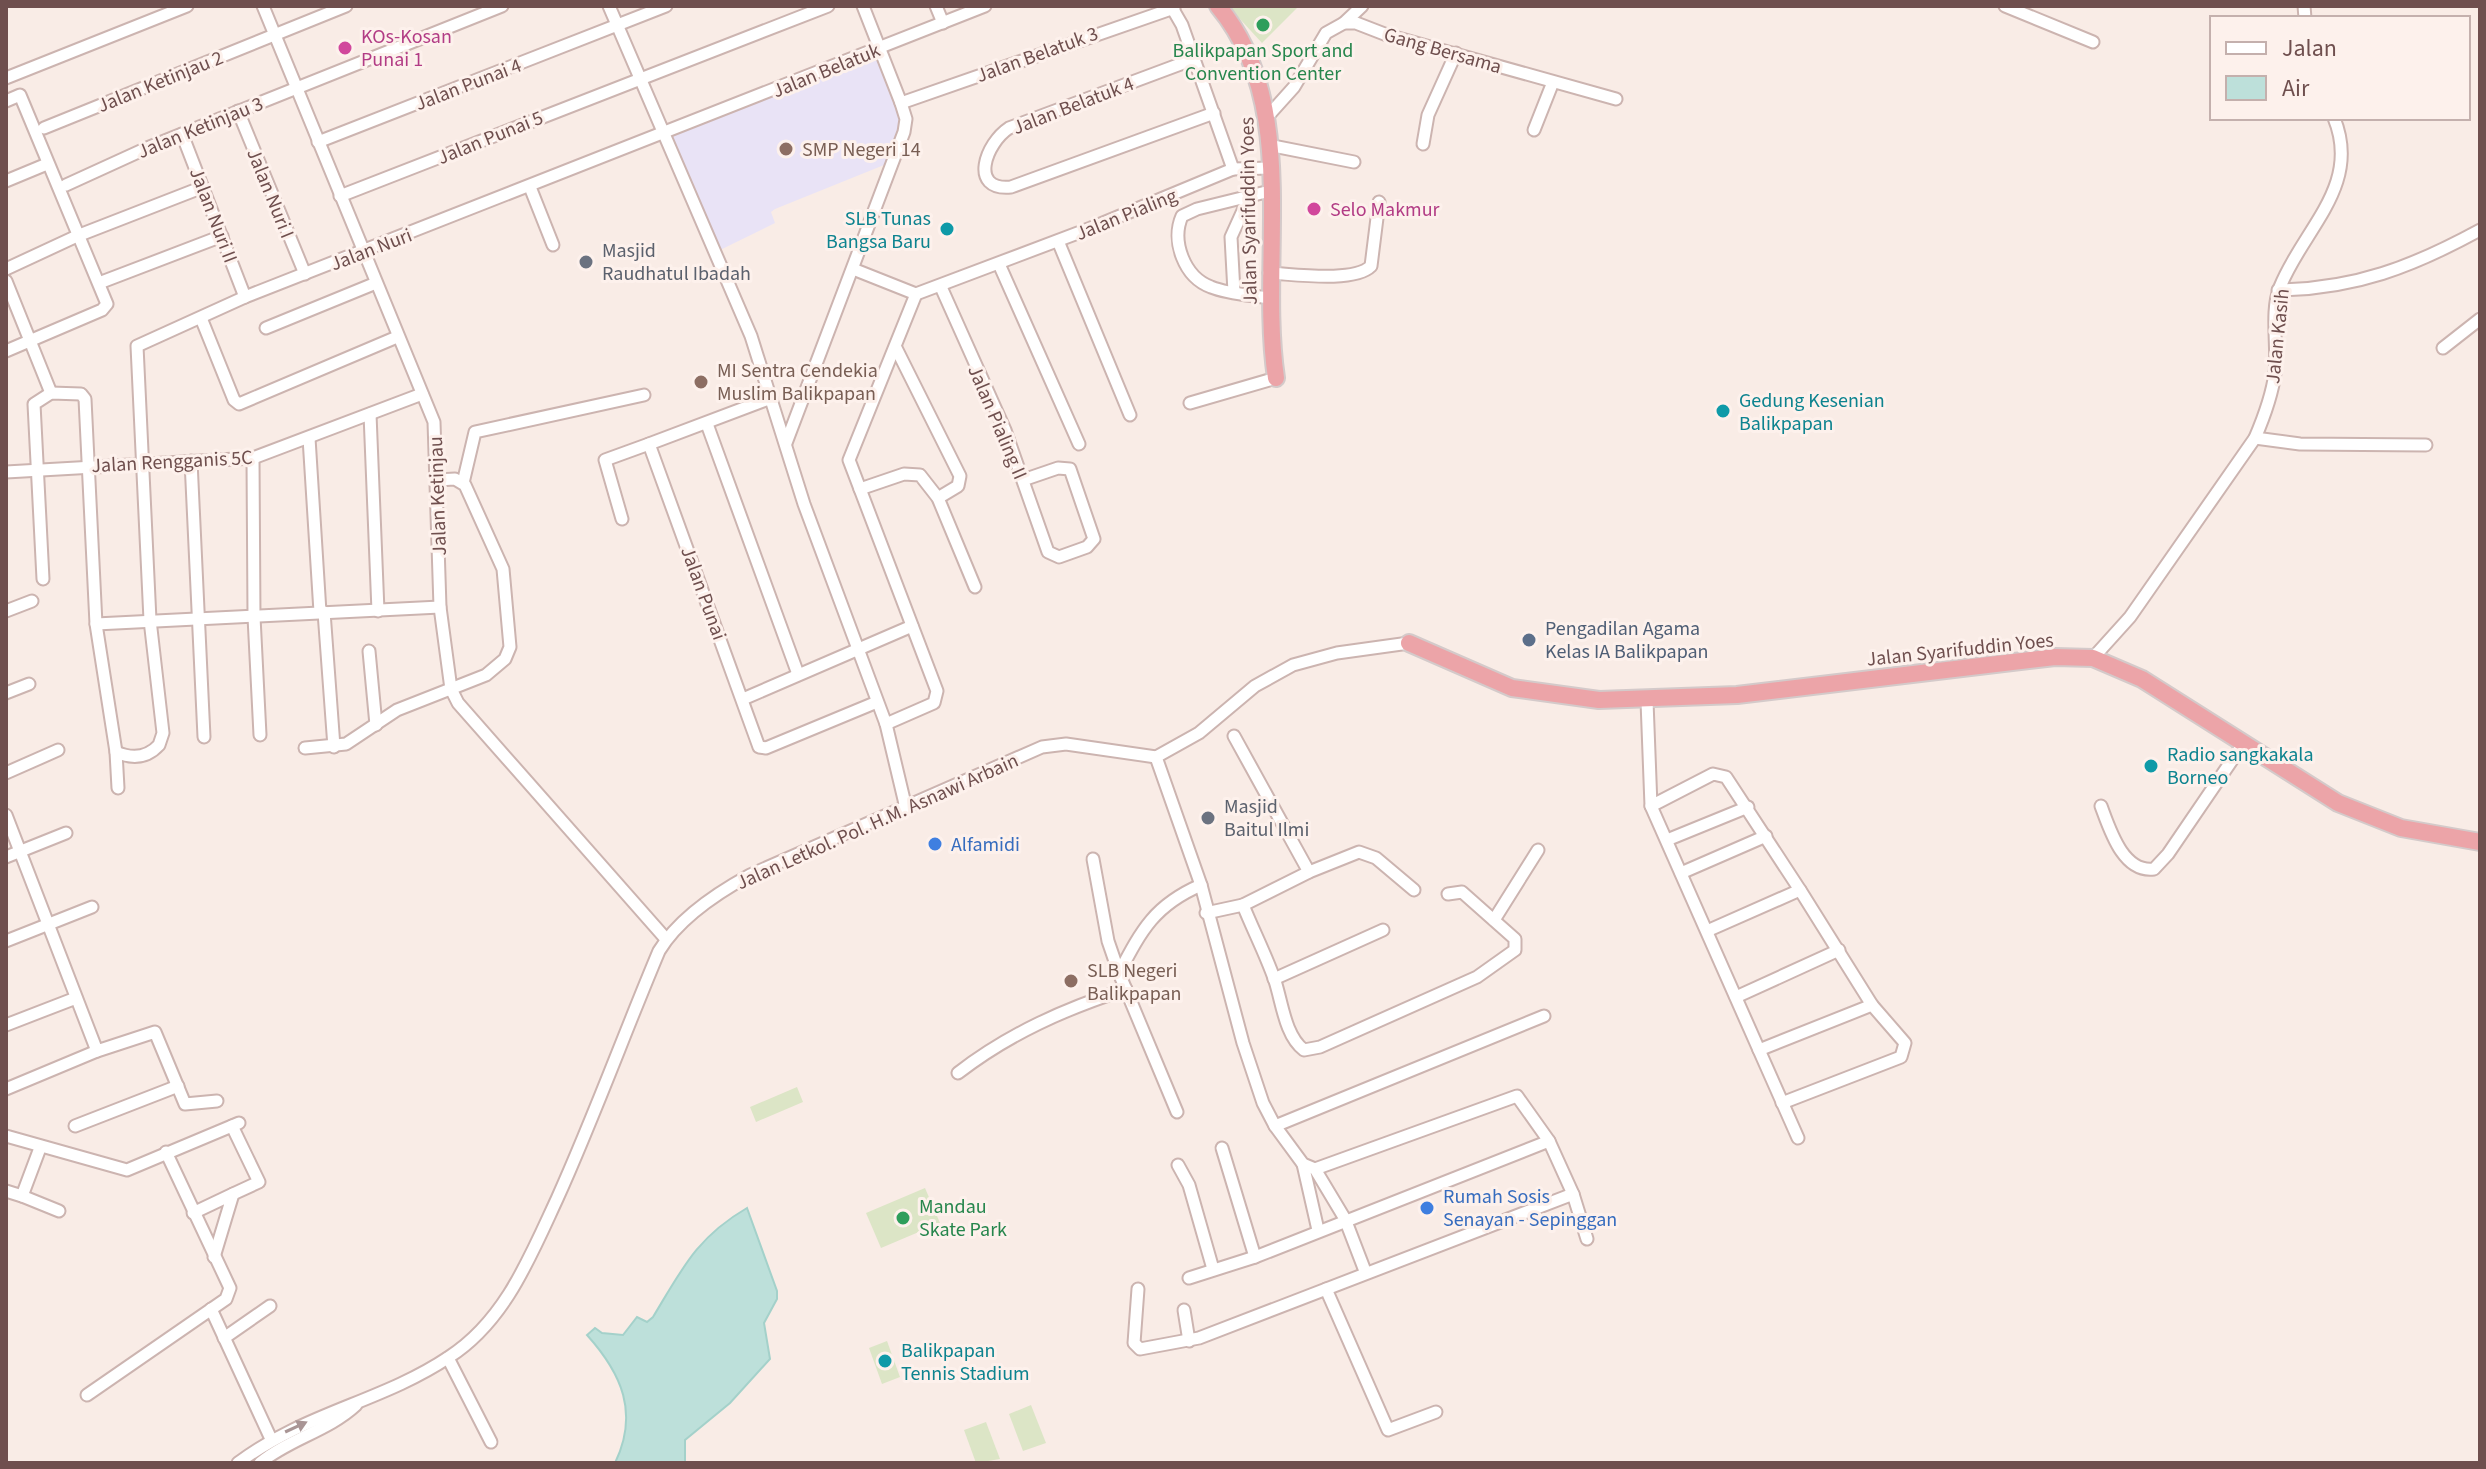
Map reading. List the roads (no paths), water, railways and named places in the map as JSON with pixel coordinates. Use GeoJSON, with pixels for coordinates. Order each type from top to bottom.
{"type":"FeatureCollection","features":[{"type":"Feature","properties":{"kind":"highway","name":"Jalan Syarifuddin Yoes"},"geometry":{"type":"LineString","coordinates":[[1218,6],[1236,28],[1251,56],[1267,117],[1270,168],[1269,298],[1276,378]]}},
{"type":"Feature","properties":{"kind":"highway","name":"Jalan Syarifuddin Yoes"},"geometry":{"type":"LineString","coordinates":[[1409,643],[1468,671],[1534,693],[1599,700],[1647,701],[1737,695],[2055,657],[2093,658],[2142,679],[2338,803],[2401,828],[2480,842]]}},
{"type":"Feature","properties":{"kind":"street"},"geometry":{"type":"LineString","coordinates":[[6,78],[187,6]]}},
{"type":"Feature","properties":{"kind":"street","name":"Jalan Ketinjau"},"geometry":{"type":"LineString","coordinates":[[263,6],[435,428],[440,607],[451,689],[458,703],[666,939]]}},
{"type":"Feature","properties":{"kind":"street","name":"Jalan Ketinjau 2"},"geometry":{"type":"LineString","coordinates":[[44,128],[346,6]]}},
{"type":"Feature","properties":{"kind":"street","name":"Jalan Ketinjau 3"},"geometry":{"type":"LineString","coordinates":[[66,185],[238,111],[502,6]]}},
{"type":"Feature","properties":{"kind":"street"},"geometry":{"type":"LineString","coordinates":[[609,6],[751,336],[856,647],[886,724],[906,808]]}},
{"type":"Feature","properties":{"kind":"street","name":"Jalan Punai 4"},"geometry":{"type":"LineString","coordinates":[[318,142],[666,6]]}},
{"type":"Feature","properties":{"kind":"street","name":"Jalan Punai 5"},"geometry":{"type":"LineString","coordinates":[[340,196],[828,6]]}},
{"type":"Feature","properties":{"kind":"street"},"geometry":{"type":"LineString","coordinates":[[786,444],[820,345],[853,269],[904,132],[901,103],[863,6]]}},
{"type":"Feature","properties":{"kind":"street"},"geometry":{"type":"LineString","coordinates":[[936,6],[943,23]]}},
{"type":"Feature","properties":{"kind":"street","name":"Jalan Belatuk"},"geometry":{"type":"LineString","coordinates":[[666,133],[985,6]]}},
{"type":"Feature","properties":{"kind":"street"},"geometry":{"type":"LineString","coordinates":[[1267,117],[1294,87],[1326,33],[1344,23],[1362,6]]}},
{"type":"Feature","properties":{"kind":"street"},"geometry":{"type":"LineString","coordinates":[[2005,6],[2093,42]]}},
{"type":"Feature","properties":{"kind":"street"},"geometry":{"type":"LineString","coordinates":[[1172,7],[1233,169],[1270,168]]}},
{"type":"Feature","properties":{"kind":"street","name":"Jalan Belatuk 3"},"geometry":{"type":"LineString","coordinates":[[901,103],[1172,7]]}},
{"type":"Feature","properties":{"kind":"street","name":"Gang Bersama"},"geometry":{"type":"LineString","coordinates":[[1344,23],[1356,23],[1616,99]]}},
{"type":"Feature","properties":{"kind":"street"},"geometry":{"type":"LineString","coordinates":[[1423,144],[1428,115],[1456,53]]}},
{"type":"Feature","properties":{"kind":"street","name":"Jalan Belatuk 4"},"geometry":{"type":"LineString","coordinates":[[1194,59],[1009,128],[997,136],[988,149],[983,161],[987,175],[995,183],[1011,187],[1214,113]]}},
{"type":"Feature","properties":{"kind":"street"},"geometry":{"type":"LineString","coordinates":[[1534,130],[1553,82]]}},
{"type":"Feature","properties":{"kind":"street"},"geometry":{"type":"LineString","coordinates":[[6,101],[20,95],[107,304],[102,310],[6,351]]}},
{"type":"Feature","properties":{"kind":"street","name":"Jalan Nuri I"},"geometry":{"type":"LineString","coordinates":[[238,111],[305,274]]}},
{"type":"Feature","properties":{"kind":"street","name":"Jalan Kasih"},"geometry":{"type":"LineString","coordinates":[[2093,658],[2130,617],[2255,438],[2275,375],[2278,290],[2333,196],[2343,150],[2335,120]]}},
{"type":"Feature","properties":{"kind":"street","name":"Jalan Nuri"},"geometry":{"type":"LineString","coordinates":[[142,465],[137,346],[245,297],[666,133]]}},
{"type":"Feature","properties":{"kind":"street","name":"Jalan Nuri II"},"geometry":{"type":"LineString","coordinates":[[182,134],[245,297]]}},
{"type":"Feature","properties":{"kind":"street"},"geometry":{"type":"LineString","coordinates":[[1268,145],[1354,162]]}},
{"type":"Feature","properties":{"kind":"street"},"geometry":{"type":"LineString","coordinates":[[6,181],[47,164]]}},
{"type":"Feature","properties":{"kind":"street","name":"Jalan Pialing"},"geometry":{"type":"LineString","coordinates":[[916,294],[1058,241],[1233,169]]}},
{"type":"Feature","properties":{"kind":"street"},"geometry":{"type":"LineString","coordinates":[[6,269],[77,236],[203,187]]}},
{"type":"Feature","properties":{"kind":"street"},"geometry":{"type":"LineString","coordinates":[[530,187],[553,245]]}},
{"type":"Feature","properties":{"kind":"street"},"geometry":{"type":"LineString","coordinates":[[1269,298],[1209,287],[1183,260],[1177,228],[1182,216],[1197,209],[1270,191]]}},
{"type":"Feature","properties":{"kind":"street"},"geometry":{"type":"LineString","coordinates":[[1234,292],[1231,237],[1250,195]]}},
{"type":"Feature","properties":{"kind":"street"},"geometry":{"type":"LineString","coordinates":[[1269,273],[1342,275],[1367,270],[1371,266],[1379,202]]}},
{"type":"Feature","properties":{"kind":"street"},"geometry":{"type":"LineString","coordinates":[[2278,290],[2351,285],[2443,250],[2480,230]]}},
{"type":"Feature","properties":{"kind":"street"},"geometry":{"type":"LineString","coordinates":[[99,283],[222,236]]}},
{"type":"Feature","properties":{"kind":"street"},"geometry":{"type":"LineString","coordinates":[[1058,241],[1130,415]]}},
{"type":"Feature","properties":{"kind":"street"},"geometry":{"type":"LineString","coordinates":[[999,264],[1079,444]]}},
{"type":"Feature","properties":{"kind":"street"},"geometry":{"type":"LineString","coordinates":[[853,269],[916,294],[849,460],[937,697],[934,703],[886,724]]}},
{"type":"Feature","properties":{"kind":"street"},"geometry":{"type":"LineString","coordinates":[[6,281],[51,393]]}},
{"type":"Feature","properties":{"kind":"street"},"geometry":{"type":"LineString","coordinates":[[266,328],[376,283]]}},
{"type":"Feature","properties":{"kind":"street","name":"Jalan Pialing II"},"geometry":{"type":"LineString","coordinates":[[941,287],[1023,480],[1048,552],[1053,557],[1087,547],[1094,539],[1070,469],[1058,468],[1023,480]]}},
{"type":"Feature","properties":{"kind":"street"},"geometry":{"type":"LineString","coordinates":[[201,318],[234,400],[239,404],[397,337]]}},
{"type":"Feature","properties":{"kind":"street"},"geometry":{"type":"LineString","coordinates":[[2443,348],[2480,319]]}},
{"type":"Feature","properties":{"kind":"street"},"geometry":{"type":"LineString","coordinates":[[896,348],[960,476],[958,486],[938,498]]}},
{"type":"Feature","properties":{"kind":"street"},"geometry":{"type":"LineString","coordinates":[[1190,403],[1276,378]]}},
{"type":"Feature","properties":{"kind":"street"},"geometry":{"type":"LineString","coordinates":[[43,579],[33,410],[38,399],[51,393],[81,394],[85,399],[96,624],[116,752],[118,788]]}},
{"type":"Feature","properties":{"kind":"street","name":"Jalan Rengganis 5C"},"geometry":{"type":"LineString","coordinates":[[6,472],[253,458],[422,394]]}},
{"type":"Feature","properties":{"kind":"street"},"geometry":{"type":"LineString","coordinates":[[305,748],[346,744],[397,710],[486,675],[505,659],[510,647],[503,569],[463,483],[475,432],[644,395]]}},
{"type":"Feature","properties":{"kind":"street"},"geometry":{"type":"LineString","coordinates":[[622,519],[605,460],[771,398]]}},
{"type":"Feature","properties":{"kind":"street"},"geometry":{"type":"LineString","coordinates":[[370,414],[378,611]]}},
{"type":"Feature","properties":{"kind":"street"},"geometry":{"type":"LineString","coordinates":[[707,424],[798,674]]}},
{"type":"Feature","properties":{"kind":"street"},"geometry":{"type":"LineString","coordinates":[[309,438],[334,747]]}},
{"type":"Feature","properties":{"kind":"street"},"geometry":{"type":"LineString","coordinates":[[2255,438],[2300,444],[2426,445]]}},
{"type":"Feature","properties":{"kind":"street","name":"Jalan Punai"},"geometry":{"type":"LineString","coordinates":[[649,444],[762,748],[877,702]]}},
{"type":"Feature","properties":{"kind":"street"},"geometry":{"type":"LineString","coordinates":[[253,458],[254,617],[260,735]]}},
{"type":"Feature","properties":{"kind":"street"},"geometry":{"type":"LineString","coordinates":[[191,461],[204,737]]}},
{"type":"Feature","properties":{"kind":"street"},"geometry":{"type":"LineString","coordinates":[[116,752],[128,757],[141,757],[154,751],[163,733],[150,620],[142,465]]}},
{"type":"Feature","properties":{"kind":"street"},"geometry":{"type":"LineString","coordinates":[[860,489],[913,473],[920,475],[938,498],[975,587]]}},
{"type":"Feature","properties":{"kind":"street"},"geometry":{"type":"LineString","coordinates":[[437,480],[455,479],[463,483]]}},
{"type":"Feature","properties":{"kind":"street"},"geometry":{"type":"LineString","coordinates":[[6,611],[32,601]]}},
{"type":"Feature","properties":{"kind":"street"},"geometry":{"type":"LineString","coordinates":[[96,624],[440,607]]}},
{"type":"Feature","properties":{"kind":"street"},"geometry":{"type":"LineString","coordinates":[[743,699],[856,647],[912,626]]}},
{"type":"Feature","properties":{"kind":"street"},"geometry":{"type":"LineString","coordinates":[[1318,1230],[1303,1164],[1275,1126],[1243,1043],[1201,885],[1156,757],[1199,733],[1255,686],[1293,665],[1337,653],[1409,643]]}},
{"type":"Feature","properties":{"kind":"street"},"geometry":{"type":"LineString","coordinates":[[369,651],[376,725]]}},
{"type":"Feature","properties":{"kind":"street"},"geometry":{"type":"LineString","coordinates":[[6,693],[29,684]]}},
{"type":"Feature","properties":{"kind":"street"},"geometry":{"type":"LineString","coordinates":[[1647,701],[1651,806],[1798,1138]]}},
{"type":"Feature","properties":{"kind":"street"},"geometry":{"type":"LineString","coordinates":[[1234,736],[1309,872]]}},
{"type":"Feature","properties":{"kind":"street","name":"Jalan Letkol. Pol. H.M. Asnawi Arbain"},"geometry":{"type":"LineString","coordinates":[[238,1463],[271,1439],[336,1408],[359,1402],[448,1358],[489,1324],[518,1279],[581,1146],[666,939],[697,911],[737,883],[1054,744],[1156,757]]}},
{"type":"Feature","properties":{"kind":"street"},"geometry":{"type":"LineString","coordinates":[[2101,806],[2120,850],[2141,869],[2154,869],[2168,854],[2243,744]]}},
{"type":"Feature","properties":{"kind":"street"},"geometry":{"type":"LineString","coordinates":[[6,773],[58,750]]}},
{"type":"Feature","properties":{"kind":"street"},"geometry":{"type":"LineString","coordinates":[[1651,806],[1720,774],[1748,807],[1872,1005],[1905,1043],[1901,1057],[1782,1103]]}},
{"type":"Feature","properties":{"kind":"street"},"geometry":{"type":"LineString","coordinates":[[1667,840],[1748,807]]}},
{"type":"Feature","properties":{"kind":"street"},"geometry":{"type":"LineString","coordinates":[[6,815],[97,1051]]}},
{"type":"Feature","properties":{"kind":"street"},"geometry":{"type":"LineString","coordinates":[[6,857],[66,833]]}},
{"type":"Feature","properties":{"kind":"street"},"geometry":{"type":"LineString","coordinates":[[1681,873],[1766,836]]}},
{"type":"Feature","properties":{"kind":"street"},"geometry":{"type":"LineString","coordinates":[[1494,920],[1538,850]]}},
{"type":"Feature","properties":{"kind":"street"},"geometry":{"type":"LineString","coordinates":[[1206,913],[1243,905],[1309,872],[1359,852],[1384,864],[1414,890]]}},
{"type":"Feature","properties":{"kind":"street"},"geometry":{"type":"LineString","coordinates":[[1093,859],[1108,941],[1177,1112]]}},
{"type":"Feature","properties":{"kind":"street"},"geometry":{"type":"LineString","coordinates":[[1119,973],[1154,914],[1173,897],[1201,885]]}},
{"type":"Feature","properties":{"kind":"street"},"geometry":{"type":"LineString","coordinates":[[1707,931],[1800,890]]}},
{"type":"Feature","properties":{"kind":"street"},"geometry":{"type":"LineString","coordinates":[[1243,905],[1297,1044],[1304,1050],[1320,1047],[1495,967],[1515,950],[1516,944],[1462,892],[1448,894]]}},
{"type":"Feature","properties":{"kind":"street"},"geometry":{"type":"LineString","coordinates":[[6,941],[92,907]]}},
{"type":"Feature","properties":{"kind":"street"},"geometry":{"type":"LineString","coordinates":[[1274,979],[1383,930]]}},
{"type":"Feature","properties":{"kind":"street"},"geometry":{"type":"LineString","coordinates":[[1736,997],[1839,950]]}},
{"type":"Feature","properties":{"kind":"street"},"geometry":{"type":"LineString","coordinates":[[958,1073],[982,1054],[1061,1010],[1126,989]]}},
{"type":"Feature","properties":{"kind":"street"},"geometry":{"type":"LineString","coordinates":[[6,1025],[76,998]]}},
{"type":"Feature","properties":{"kind":"street"},"geometry":{"type":"LineString","coordinates":[[1759,1050],[1872,1005]]}},
{"type":"Feature","properties":{"kind":"street"},"geometry":{"type":"LineString","coordinates":[[1275,1126],[1544,1016]]}},
{"type":"Feature","properties":{"kind":"street"},"geometry":{"type":"LineString","coordinates":[[6,1089],[97,1051],[155,1032],[186,1105],[217,1101]]}},
{"type":"Feature","properties":{"kind":"street"},"geometry":{"type":"LineString","coordinates":[[75,1126],[178,1086]]}},
{"type":"Feature","properties":{"kind":"street"},"geometry":{"type":"LineString","coordinates":[[1315,1169],[1514,1096],[1521,1098],[1549,1141],[1573,1194],[1587,1239]]}},
{"type":"Feature","properties":{"kind":"street"},"geometry":{"type":"LineString","coordinates":[[6,1136],[120,1170],[236,1124],[259,1182],[193,1213]]}},
{"type":"Feature","properties":{"kind":"street"},"geometry":{"type":"LineString","coordinates":[[1189,1278],[1255,1257],[1549,1141]]}},
{"type":"Feature","properties":{"kind":"street"},"geometry":{"type":"LineString","coordinates":[[22,1196],[40,1148]]}},
{"type":"Feature","properties":{"kind":"street"},"geometry":{"type":"LineString","coordinates":[[1222,1148],[1255,1257]]}},
{"type":"Feature","properties":{"kind":"street"},"geometry":{"type":"LineString","coordinates":[[87,1395],[226,1299],[230,1288],[166,1152]]}},
{"type":"Feature","properties":{"kind":"street"},"geometry":{"type":"LineString","coordinates":[[1303,1164],[1315,1169],[1345,1219],[1365,1271]]}},
{"type":"Feature","properties":{"kind":"street"},"geometry":{"type":"LineString","coordinates":[[1178,1165],[1189,1185],[1213,1269]]}},
{"type":"Feature","properties":{"kind":"street"},"geometry":{"type":"LineString","coordinates":[[6,1191],[59,1211]]}},
{"type":"Feature","properties":{"kind":"street"},"geometry":{"type":"LineString","coordinates":[[214,1257],[233,1194]]}},
{"type":"Feature","properties":{"kind":"street"},"geometry":{"type":"LineString","coordinates":[[1138,1289],[1136,1347],[1189,1341],[1365,1271],[1573,1194]]}},
{"type":"Feature","properties":{"kind":"street"},"geometry":{"type":"LineString","coordinates":[[1326,1289],[1388,1430],[1436,1412]]}},
{"type":"Feature","properties":{"kind":"street"},"geometry":{"type":"LineString","coordinates":[[224,1338],[270,1306]]}},
{"type":"Feature","properties":{"kind":"street"},"geometry":{"type":"LineString","coordinates":[[211,1309],[271,1439]]}},
{"type":"Feature","properties":{"kind":"street"},"geometry":{"type":"LineString","coordinates":[[1184,1310],[1189,1341]]}},
{"type":"Feature","properties":{"kind":"street"},"geometry":{"type":"LineString","coordinates":[[448,1358],[491,1442]]}},
{"type":"Feature","properties":{"kind":"street","name":"Jalan Letkol. Pol. H.M. Asnawi Arbain"},"geometry":{"type":"LineString","coordinates":[[260,1463],[275,1451],[342,1418],[359,1402]]}},
{"type":"Feature","properties":{"kind":"water"},"geometry":{"type":"Polygon","coordinates":[[[747,1208],[777,1291],[777,1299],[764,1323],[770,1359],[730,1403],[685,1440],[685,1463],[615,1463],[626,1427],[623,1395],[610,1364],[587,1335],[595,1328],[602,1333],[623,1335],[637,1317],[647,1322],[692,1255],[715,1231],[747,1208]]]}},
{"type":"Feature","properties":{"kind":"place","name":"Balikpapan Sport and Convention Center"},"geometry":{"type":"Point","coordinates":[1263,25]}},
{"type":"Feature","properties":{"kind":"place","name":"KOs-Kosan Punai 1"},"geometry":{"type":"Point","coordinates":[345,48]}},
{"type":"Feature","properties":{"kind":"place","name":"SMP Negeri 14"},"geometry":{"type":"Point","coordinates":[786,149]}},
{"type":"Feature","properties":{"kind":"place","name":"Selo Makmur"},"geometry":{"type":"Point","coordinates":[1314,209]}},
{"type":"Feature","properties":{"kind":"place","name":"SLB Tunas Bangsa Baru"},"geometry":{"type":"Point","coordinates":[947,229]}},
{"type":"Feature","properties":{"kind":"place","name":"Masjid Raudhatul Ibadah"},"geometry":{"type":"Point","coordinates":[586,262]}},
{"type":"Feature","properties":{"kind":"place","name":"MI Sentra Cendekia Muslim Balikpapan"},"geometry":{"type":"Point","coordinates":[701,382]}},
{"type":"Feature","properties":{"kind":"place","name":"Gedung Kesenian Balikpapan"},"geometry":{"type":"Point","coordinates":[1723,411]}},
{"type":"Feature","properties":{"kind":"place","name":"Pengadilan Agama Kelas IA Balikpapan"},"geometry":{"type":"Point","coordinates":[1529,640]}},
{"type":"Feature","properties":{"kind":"place","name":"Radio sangkakala Borneo"},"geometry":{"type":"Point","coordinates":[2151,766]}},
{"type":"Feature","properties":{"kind":"place","name":"Masjid Baitul Ilmi"},"geometry":{"type":"Point","coordinates":[1208,818]}},
{"type":"Feature","properties":{"kind":"place","name":"Alfamidi"},"geometry":{"type":"Point","coordinates":[935,844]}},
{"type":"Feature","properties":{"kind":"place","name":"SLB Negeri Balikpapan"},"geometry":{"type":"Point","coordinates":[1071,981]}},
{"type":"Feature","properties":{"kind":"place","name":"Rumah Sosis Senayan - Sepinggan"},"geometry":{"type":"Point","coordinates":[1427,1208]}},
{"type":"Feature","properties":{"kind":"place","name":"Mandau Skate Park"},"geometry":{"type":"Point","coordinates":[903,1218]}},
{"type":"Feature","properties":{"kind":"place","name":"Balikpapan Tennis Stadium"},"geometry":{"type":"Point","coordinates":[885,1361]}}]}
